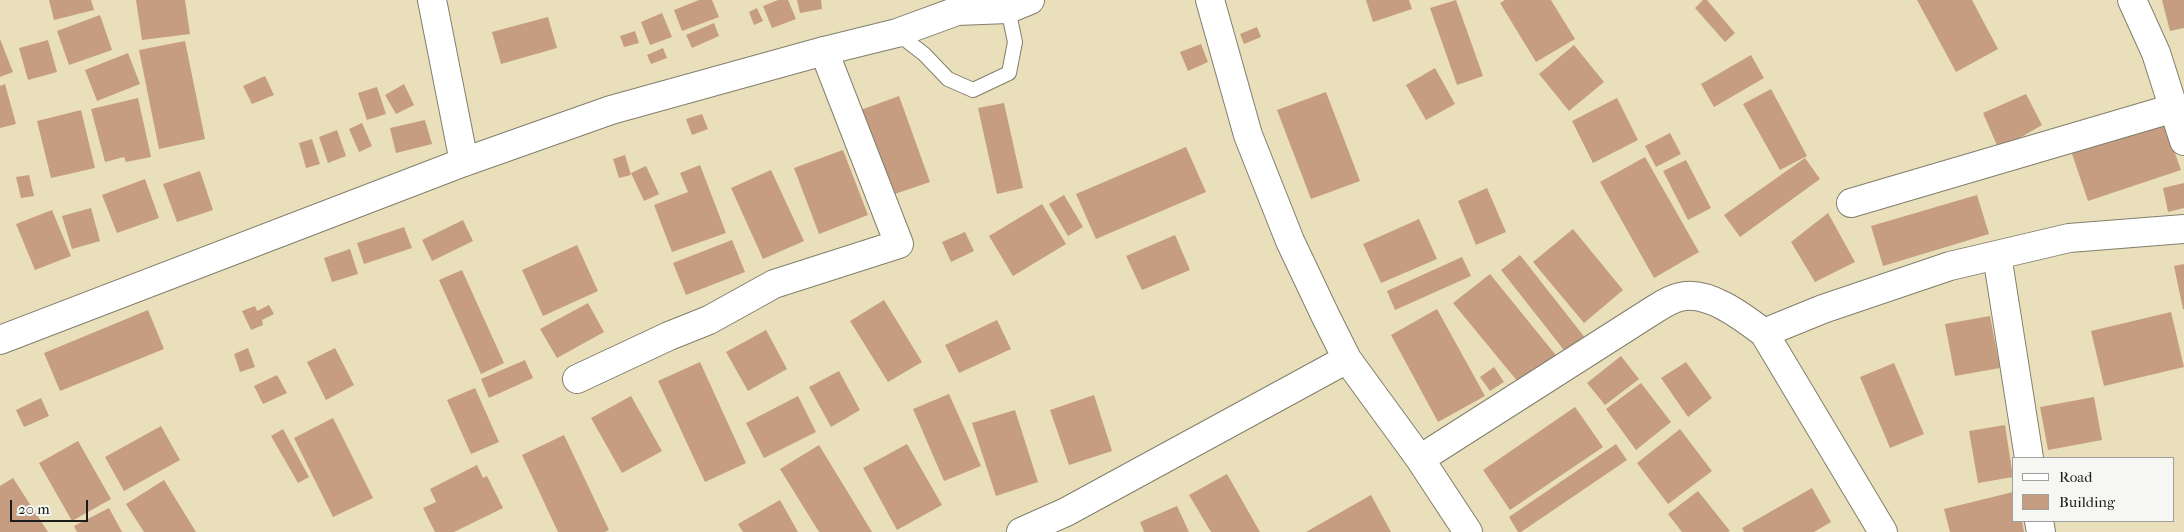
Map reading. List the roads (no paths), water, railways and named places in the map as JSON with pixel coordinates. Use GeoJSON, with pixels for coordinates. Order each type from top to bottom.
{"type":"FeatureCollection","features":[{"type":"Feature","properties":{"kind":"street"},"geometry":{"type":"LineString","coordinates":[[432,0],[464,162]]}},
{"type":"Feature","properties":{"kind":"street"},"geometry":{"type":"LineString","coordinates":[[1210,0],[1248,135],[1290,241],[1347,359],[1420,459],[1468,532]]}},
{"type":"Feature","properties":{"kind":"street"},"geometry":{"type":"LineString","coordinates":[[2132,0],[2156,53],[2184,141]]}},
{"type":"Feature","properties":{"kind":"street"},"geometry":{"type":"LineString","coordinates":[[0,340],[464,162],[611,110],[824,51],[897,33],[957,11],[1019,5]]}},
{"type":"Feature","properties":{"kind":"street"},"geometry":{"type":"LineString","coordinates":[[577,379],[669,336],[709,320],[774,284],[898,244],[824,51]]}},
{"type":"Feature","properties":{"kind":"street"},"geometry":{"type":"LineString","coordinates":[[1851,203],[2174,108]]}},
{"type":"Feature","properties":{"kind":"street"},"geometry":{"type":"LineString","coordinates":[[1764,333],[1823,309],[1941,269],[1996,255],[2069,238],[2184,229]]}},
{"type":"Feature","properties":{"kind":"street"},"geometry":{"type":"LineString","coordinates":[[1996,255],[2029,457]]}},
{"type":"Feature","properties":{"kind":"street"},"geometry":{"type":"LineString","coordinates":[[1420,459],[1636,321],[1678,297],[1691,295],[1706,298],[1740,315],[1764,333],[1883,532]]}},
{"type":"Feature","properties":{"kind":"street"},"geometry":{"type":"LineString","coordinates":[[1021,532],[1066,512],[1347,359]]}},
{"type":"Feature","properties":{"kind":"lane"},"geometry":{"type":"LineString","coordinates":[[897,33],[924,54],[948,79],[973,90],[1009,73],[1019,5]]}}]}
